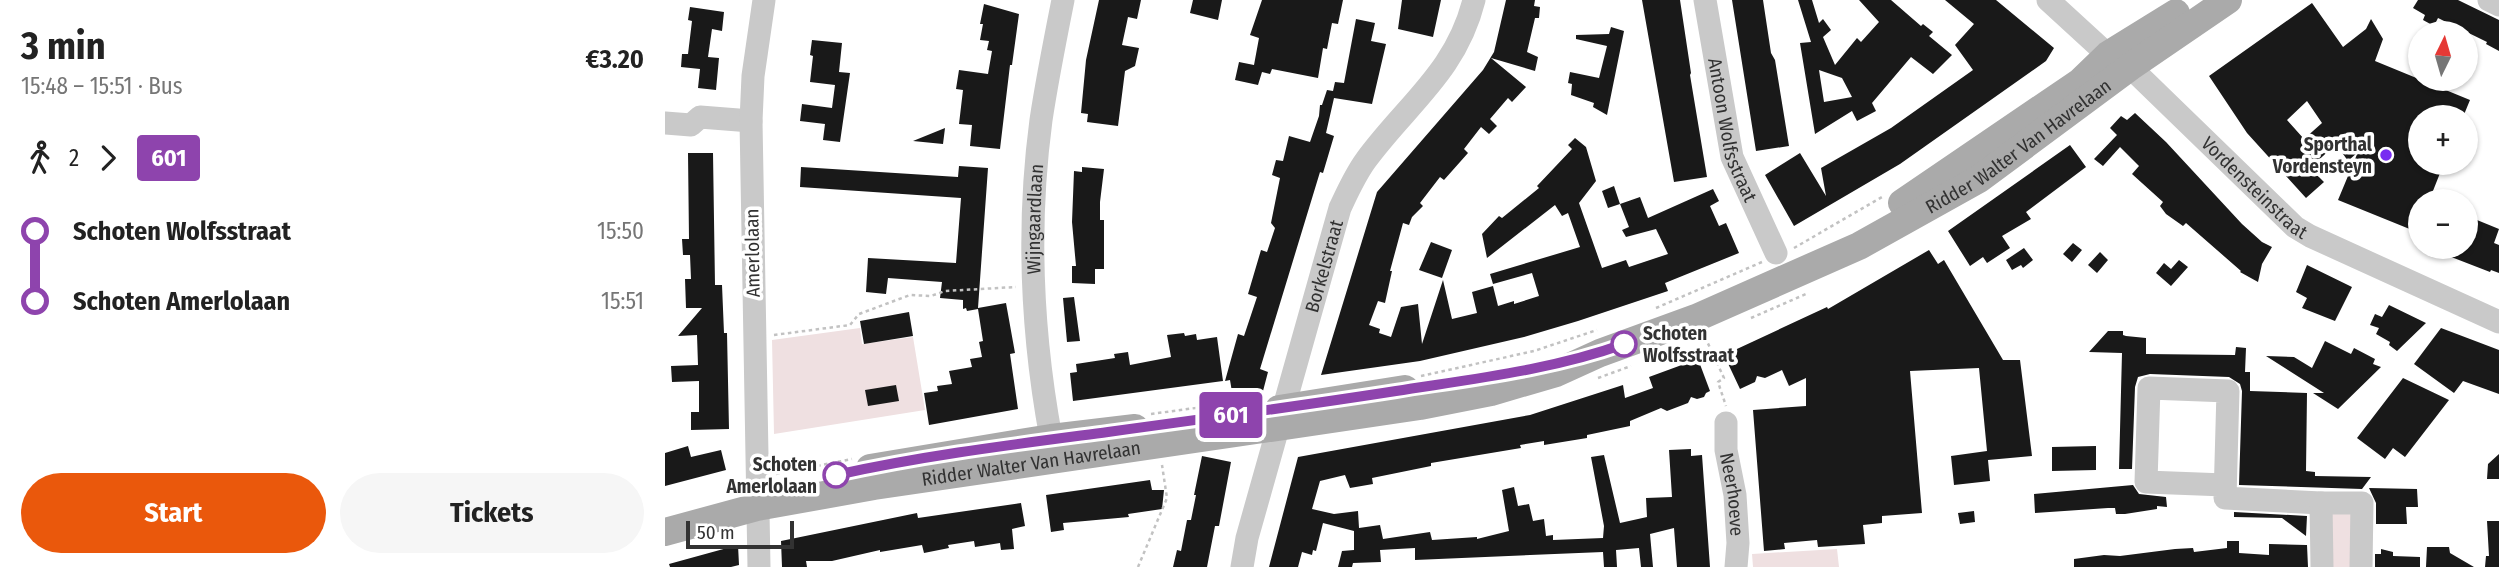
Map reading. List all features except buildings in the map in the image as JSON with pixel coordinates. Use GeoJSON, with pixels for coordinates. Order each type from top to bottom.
{"type":"FeatureCollection","features":[{"type":"Feature","properties":{"kind":"main road","name":"Ridder Walter Van Havrelaan"},"geometry":{"type":"LineString","coordinates":[[2119,61],[2196,0]]}},
{"type":"Feature","properties":{"kind":"main road","name":"Ridder Walter Van Havrelaan"},"geometry":{"type":"LineString","coordinates":[[665,532],[757,500],[879,466],[1051,438],[1277,411],[1406,409],[1490,392],[1556,373],[1603,340],[1696,318],[1782,259],[2080,82],[2228,0]]}},
{"type":"Feature","properties":{"kind":"main road","name":"Ridder Walter Van Havrelaan"},"geometry":{"type":"LineString","coordinates":[[665,515],[1159,444],[1277,411]]}},
{"type":"Feature","properties":{"kind":"street","name":"Amerlolaan"},"geometry":{"type":"LineString","coordinates":[[759,567],[751,121],[753,76],[764,0]]}},
{"type":"Feature","properties":{"kind":"street","name":"Wijngaardlaan"},"geometry":{"type":"LineString","coordinates":[[1051,438],[1038,358],[1034,249],[1041,121],[1063,0]]}},
{"type":"Feature","properties":{"kind":"street","name":"Borkelstraat"},"geometry":{"type":"LineString","coordinates":[[1242,567],[1277,411],[1340,208],[1366,160],[1443,69],[1461,37],[1474,0]]}},
{"type":"Feature","properties":{"kind":"street","name":"Antoon Wolfsstraat"},"geometry":{"type":"LineString","coordinates":[[1705,0],[1732,157],[1782,259]]}},
{"type":"Feature","properties":{"kind":"street","name":"Vordensteinstraat"},"geometry":{"type":"LineString","coordinates":[[2048,0],[2119,61],[2295,227],[2405,281],[2499,322]]}},
{"type":"Feature","properties":{"kind":"street"},"geometry":{"type":"LineString","coordinates":[[2489,0],[2499,5]]}},
{"type":"Feature","properties":{"kind":"street"},"geometry":{"type":"LineString","coordinates":[[665,123],[691,125],[700,117],[751,121]]}},
{"type":"Feature","properties":{"kind":"street"},"geometry":{"type":"LineString","coordinates":[[2225,485],[2146,482],[2149,388],[2228,390],[2225,498],[2362,503],[2361,567]]}},
{"type":"Feature","properties":{"kind":"street","name":"Neerhoeve"},"geometry":{"type":"LineString","coordinates":[[1725,423],[1726,450],[1735,495],[1738,543],[1736,567]]}},
{"type":"Feature","properties":{"kind":"street"},"geometry":{"type":"LineString","coordinates":[[2321,503],[2322,567]]}},
{"type":"Feature","properties":{"kind":"path"},"geometry":{"type":"LineString","coordinates":[[1653,310],[1782,259],[1891,192]]}},
{"type":"Feature","properties":{"kind":"path"},"geometry":{"type":"LineString","coordinates":[[753,338],[850,325],[859,314],[911,295],[931,296],[945,291],[1035,286]]}},
{"type":"Feature","properties":{"kind":"path"},"geometry":{"type":"LineString","coordinates":[[1696,318],[1724,378],[1719,382],[1726,407],[1725,423]]}},
{"type":"Feature","properties":{"kind":"path"},"geometry":{"type":"LineString","coordinates":[[1420,376],[1534,351],[1603,340]]}},
{"type":"Feature","properties":{"kind":"path"},"geometry":{"type":"LineString","coordinates":[[1151,414],[1277,411]]}},
{"type":"Feature","properties":{"kind":"path"},"geometry":{"type":"LineString","coordinates":[[1138,567],[1167,498],[1159,444]]}},
{"type":"Feature","properties":{"kind":"shaded area"},"geometry":{"type":"Polygon","coordinates":[[[860,328],[862,344],[913,337],[925,410],[774,434],[772,340],[860,328]]]}},
{"type":"Feature","properties":{"kind":"shaded area"},"geometry":{"type":"Polygon","coordinates":[[[2327,509],[2354,509],[2353,567],[2326,567],[2327,509]]]}},
{"type":"Feature","properties":{"kind":"shaded area"},"geometry":{"type":"Polygon","coordinates":[[[1837,549],[1839,567],[1753,567],[1752,554],[1837,549]]]}},
{"type":"Feature","properties":{"kind":"bus line","name":"601"},"geometry":{"type":"LineString","coordinates":[[836,475],[1051,438],[1104,433],[1429,386],[1579,358],[1624,344]]}},
{"type":"Feature","properties":{"kind":"place","name":"Sporthal Vordensteyn"},"geometry":{"type":"Point","coordinates":[2386,155]}},
{"type":"Feature","properties":{"kind":"place","name":"Schoten Wolfsstraat"},"geometry":{"type":"Point","coordinates":[1624,344]}},
{"type":"Feature","properties":{"kind":"place","name":"Schoten Amerlolaan"},"geometry":{"type":"Point","coordinates":[836,475]}}]}
